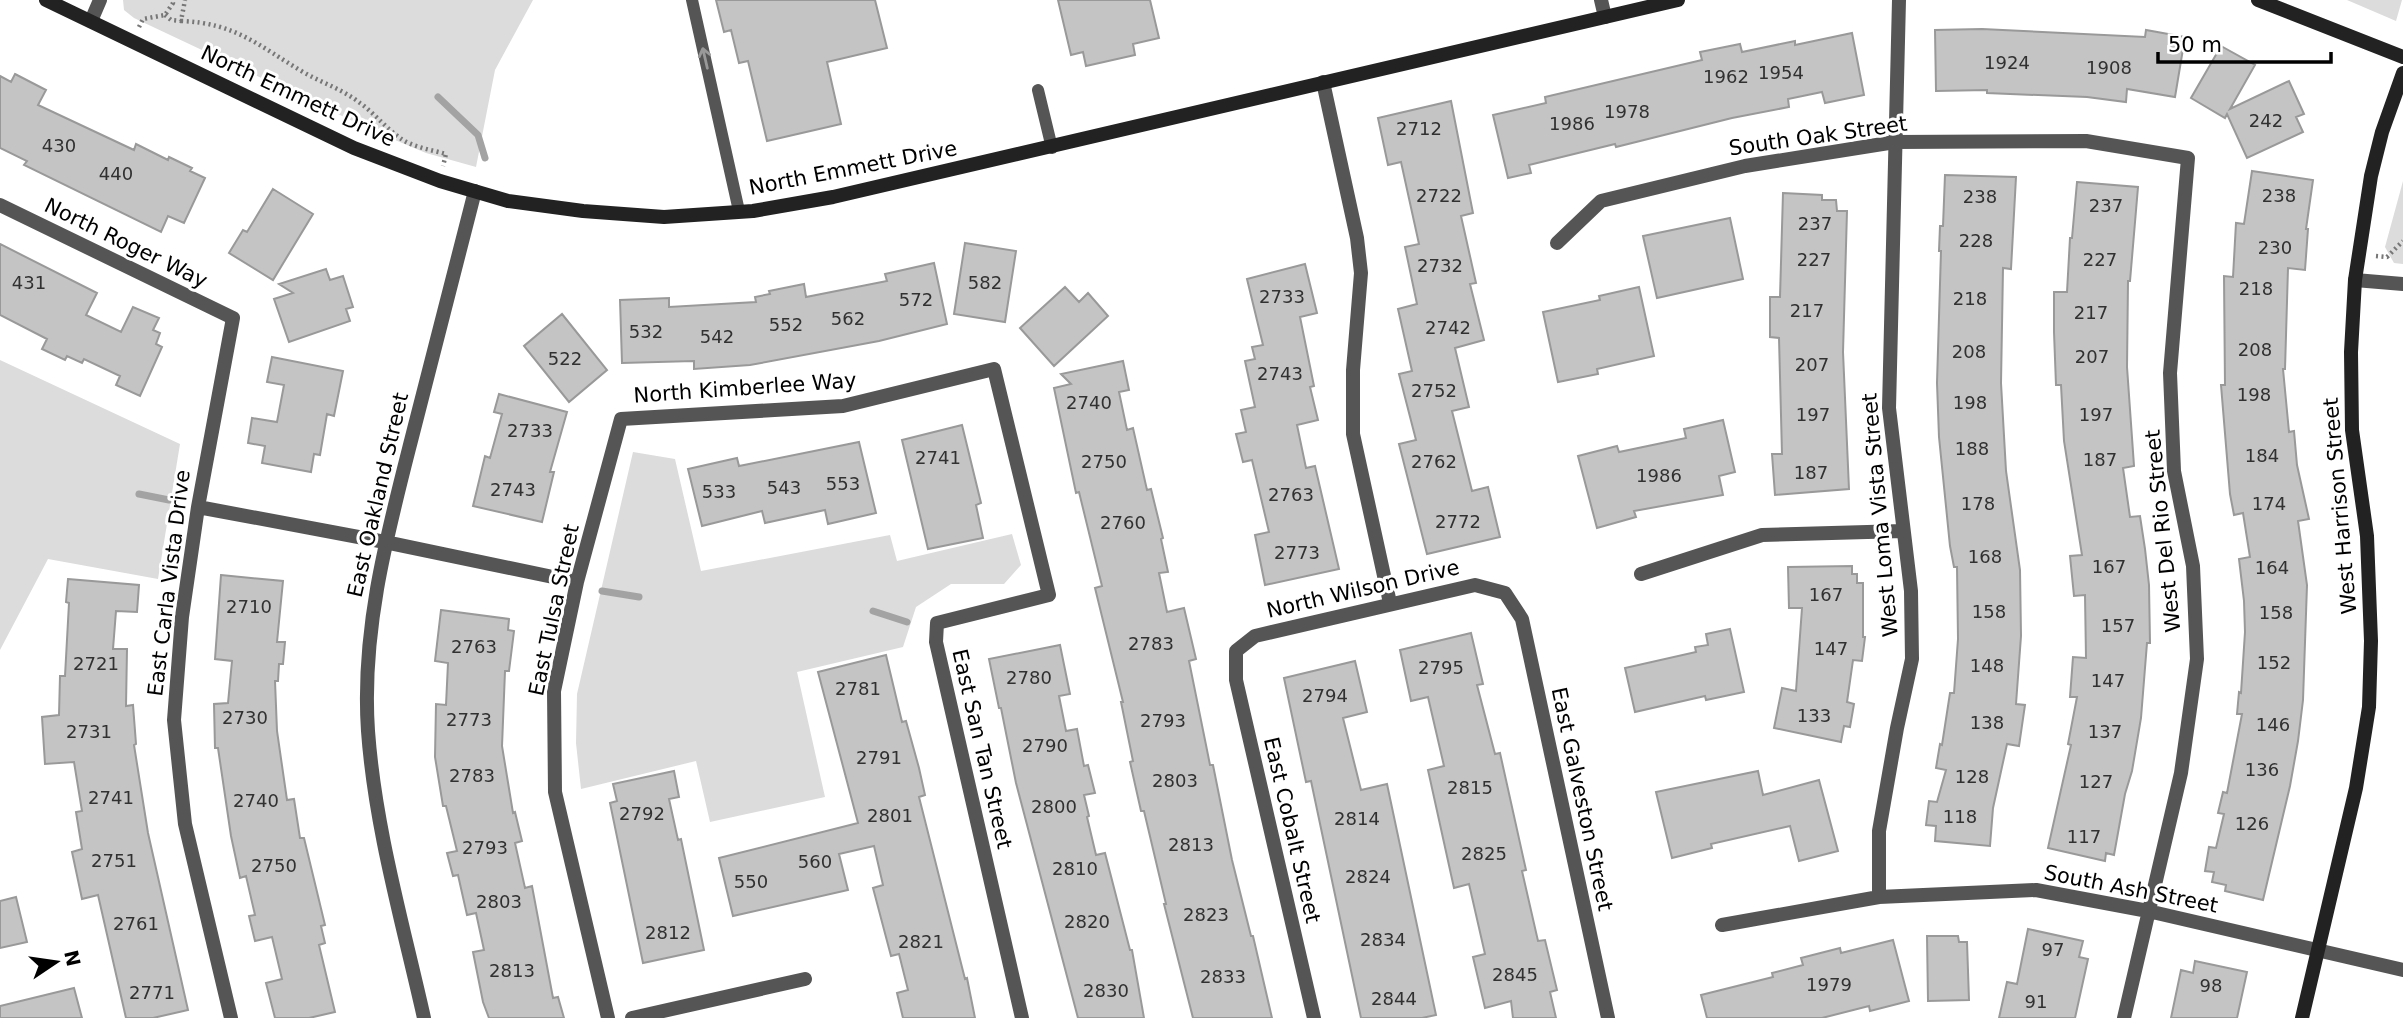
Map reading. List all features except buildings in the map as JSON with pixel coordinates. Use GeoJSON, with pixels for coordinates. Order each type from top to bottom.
{"type":"FeatureCollection","features":[{"type":"Feature","properties":{"kind":"street","name":"North Emmett Drive"},"geometry":{"type":"LineString","coordinates":[[46,0],[354,148],[440,181],[508,201],[583,211],[664,217],[739,211],[833,197],[1678,0]]}},
{"type":"Feature","properties":{"kind":"street"},"geometry":{"type":"LineString","coordinates":[[91,21],[100,0]]}},
{"type":"Feature","properties":{"kind":"street"},"geometry":{"type":"LineString","coordinates":[[1601,0],[1605,17]]}},
{"type":"Feature","properties":{"kind":"street","name":"West Loma Vista Street"},"geometry":{"type":"LineString","coordinates":[[1879,897],[1878,831],[1912,659],[1911,591],[1889,408],[1899,0]]}},
{"type":"Feature","properties":{"kind":"street"},"geometry":{"type":"LineString","coordinates":[[2258,0],[2403,57]]}},
{"type":"Feature","properties":{"kind":"street","name":"West Harrison Street"},"geometry":{"type":"LineString","coordinates":[[2302,1018],[2356,788],[2369,707],[2371,641],[2367,536],[2352,430],[2351,352],[2355,280],[2371,176],[2382,132],[2403,73]]}},
{"type":"Feature","properties":{"kind":"street"},"geometry":{"type":"LineString","coordinates":[[1323,82],[1357,238],[1362,273],[1353,369],[1353,435],[1390,603]]}},
{"type":"Feature","properties":{"kind":"street","name":"South Oak Street"},"geometry":{"type":"LineString","coordinates":[[1557,243],[1601,201],[1745,166],[1895,142],[2086,141],[2188,158]]}},
{"type":"Feature","properties":{"kind":"street","name":"West Del Rio Street"},"geometry":{"type":"LineString","coordinates":[[2124,1018],[2181,773],[2197,659],[2193,566],[2174,471],[2170,373],[2188,158]]}},
{"type":"Feature","properties":{"kind":"street","name":"East Oakland Street"},"geometry":{"type":"LineString","coordinates":[[424,1018],[380,824],[368,730],[369,655],[374,601],[385,542],[475,191]]}},
{"type":"Feature","properties":{"kind":"street","name":"North Roger Way"},"geometry":{"type":"LineString","coordinates":[[0,205],[233,318]]}},
{"type":"Feature","properties":{"kind":"street"},"geometry":{"type":"LineString","coordinates":[[2355,280],[2403,284]]}},
{"type":"Feature","properties":{"kind":"street","name":"East Carla Vista Drive"},"geometry":{"type":"LineString","coordinates":[[231,1018],[185,824],[174,720],[182,617],[198,507],[233,318]]}},
{"type":"Feature","properties":{"kind":"street","name":"North Kimberlee Way"},"geometry":{"type":"LineString","coordinates":[[621,419],[843,406],[995,369]]}},
{"type":"Feature","properties":{"kind":"street","name":"East San Tan Street"},"geometry":{"type":"LineString","coordinates":[[995,369],[1049,595],[937,623],[936,642],[1021,1018]]}},
{"type":"Feature","properties":{"kind":"street","name":"East Tulsa Street"},"geometry":{"type":"LineString","coordinates":[[608,1018],[555,792],[554,691],[578,582],[621,419]]}},
{"type":"Feature","properties":{"kind":"street"},"geometry":{"type":"LineString","coordinates":[[198,507],[578,582]]}},
{"type":"Feature","properties":{"kind":"street"},"geometry":{"type":"LineString","coordinates":[[1641,574],[1762,535],[1903,531]]}},
{"type":"Feature","properties":{"kind":"street","name":"North Wilson Drive"},"geometry":{"type":"LineString","coordinates":[[1236,651],[1255,636],[1390,603],[1475,585],[1505,593]]}},
{"type":"Feature","properties":{"kind":"street","name":"East Galveston Street"},"geometry":{"type":"LineString","coordinates":[[1505,593],[1522,619],[1608,1018]]}},
{"type":"Feature","properties":{"kind":"street","name":"East Cobalt Street"},"geometry":{"type":"LineString","coordinates":[[1236,651],[1236,680],[1314,1018]]}},
{"type":"Feature","properties":{"kind":"street","name":"South Ash Street"},"geometry":{"type":"LineString","coordinates":[[1722,925],[1879,897],[2036,890],[2148,911],[2403,970]]}},
{"type":"Feature","properties":{"kind":"street"},"geometry":{"type":"LineString","coordinates":[[632,1018],[805,979]]}},
{"type":"Feature","properties":{"kind":"lane"},"geometry":{"type":"LineString","coordinates":[[692,0],[739,211]]}},
{"type":"Feature","properties":{"kind":"lane"},"geometry":{"type":"LineString","coordinates":[[1038,90],[1052,148]]}},
{"type":"Feature","properties":{"kind":"path"},"geometry":{"type":"LineString","coordinates":[[181,20],[186,0]]}},
{"type":"Feature","properties":{"kind":"path"},"geometry":{"type":"LineString","coordinates":[[164,15],[172,1],[184,9]]}},
{"type":"Feature","properties":{"kind":"path"},"geometry":{"type":"LineString","coordinates":[[133,40],[143,19],[164,15],[171,20],[202,22],[232,30],[257,42],[304,73],[334,86],[360,103],[402,140],[446,155],[440,181]]}},
{"type":"Feature","properties":{"kind":"path"},"geometry":{"type":"LineString","coordinates":[[2358,255],[2387,257],[2403,241]]}},
{"type":"Feature","properties":{"kind":"shaded area"},"geometry":{"type":"Polygon","coordinates":[[[123,0],[533,0],[495,70],[476,167],[426,153],[376,132],[134,18],[124,10],[123,0]]]}},
{"type":"Feature","properties":{"kind":"shaded area"},"geometry":{"type":"Polygon","coordinates":[[[2347,0],[2402,0],[2396,21],[2347,0]]]}},
{"type":"Feature","properties":{"kind":"shaded area"},"geometry":{"type":"Polygon","coordinates":[[[2403,181],[2403,264],[2394,263],[2385,247],[2403,181]]]}},
{"type":"Feature","properties":{"kind":"shaded area"},"geometry":{"type":"Polygon","coordinates":[[[0,360],[180,444],[158,579],[48,559],[0,650],[0,360]]]}},
{"type":"Feature","properties":{"kind":"shaded area"},"geometry":{"type":"Polygon","coordinates":[[[633,452],[675,459],[701,571],[890,535],[897,561],[1012,534],[1021,565],[1004,584],[951,584],[916,607],[903,647],[797,672],[825,797],[710,822],[696,761],[581,789],[576,743],[577,694],[633,452]]]}},
{"type":"Feature","properties":{"kind":"waterway"},"geometry":{"type":"LineString","coordinates":[[438,97],[478,135],[485,158]]}},
{"type":"Feature","properties":{"kind":"waterway"},"geometry":{"type":"LineString","coordinates":[[139,494],[169,500]]}},
{"type":"Feature","properties":{"kind":"waterway"},"geometry":{"type":"LineString","coordinates":[[602,591],[639,597]]}},
{"type":"Feature","properties":{"kind":"waterway"},"geometry":{"type":"LineString","coordinates":[[873,611],[907,622]]}}]}
